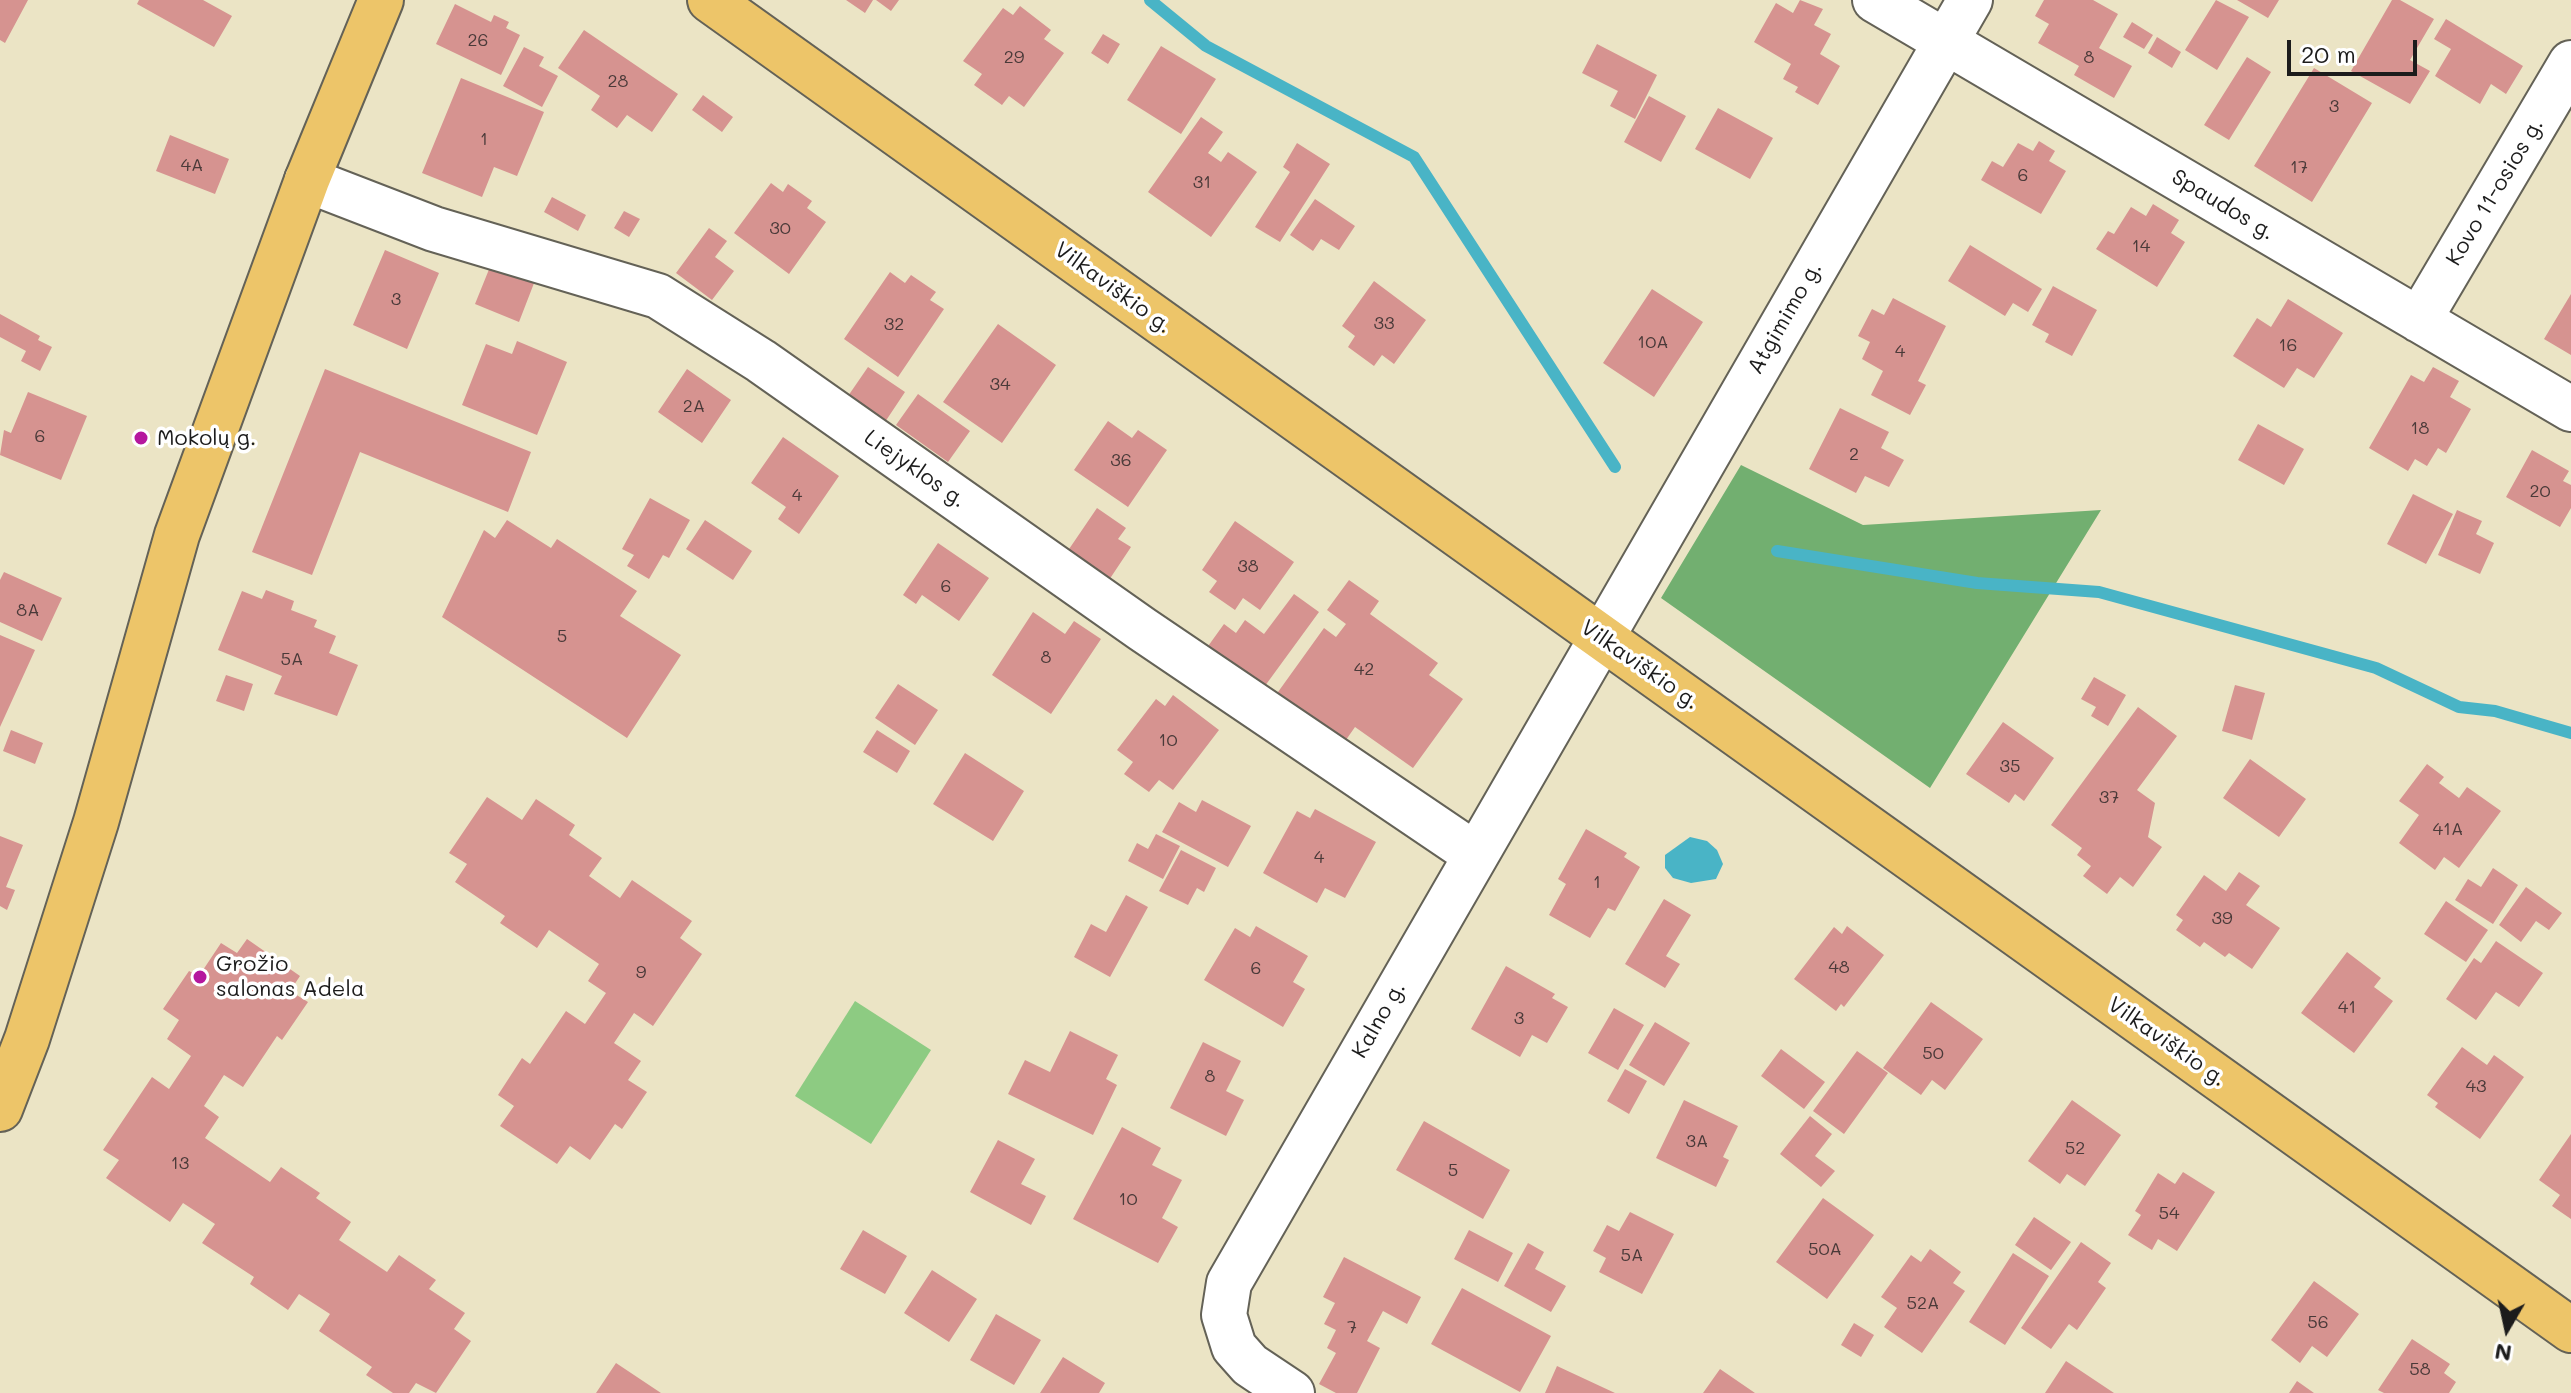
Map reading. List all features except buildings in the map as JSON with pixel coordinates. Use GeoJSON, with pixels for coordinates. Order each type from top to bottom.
{"type":"FeatureCollection","features":[{"type":"Feature","properties":{"kind":"main road"},"geometry":{"type":"LineString","coordinates":[[0,1109],[27,1039],[96,822],[177,535],[307,180],[381,0]]}},
{"type":"Feature","properties":{"kind":"main road","name":"Vilkaviškio g."},"geometry":{"type":"LineString","coordinates":[[710,0],[2571,1330]]}},
{"type":"Feature","properties":{"kind":"street","name":"Spaudos g."},"geometry":{"type":"LineString","coordinates":[[1875,0],[2571,409]]}},
{"type":"Feature","properties":{"kind":"street","name":"Atgimimo g."},"geometry":{"type":"LineString","coordinates":[[1600,636],[1970,0]]}},
{"type":"Feature","properties":{"kind":"street","name":"Kovo 11-osios g."},"geometry":{"type":"LineString","coordinates":[[2419,320],[2571,63]]}},
{"type":"Feature","properties":{"kind":"street","name":"Liejyklos g."},"geometry":{"type":"LineString","coordinates":[[307,180],[434,229],[658,296],[761,361],[1142,629],[1476,855]]}},
{"type":"Feature","properties":{"kind":"street","name":"Kalno g."},"geometry":{"type":"LineString","coordinates":[[1292,1393],[1250,1365],[1234,1347],[1224,1315],[1229,1283],[1600,636]]}},
{"type":"Feature","properties":{"kind":"green space"},"geometry":{"type":"Polygon","coordinates":[[[1741,465],[1863,525],[2101,510],[1930,788],[1661,598],[1741,465]]]}},
{"type":"Feature","properties":{"kind":"green space"},"geometry":{"type":"Polygon","coordinates":[[[855,1001],[931,1050],[871,1144],[795,1096],[855,1001]]]}},
{"type":"Feature","properties":{"kind":"water"},"geometry":{"type":"Polygon","coordinates":[[[1690,837],[1707,841],[1717,850],[1723,864],[1716,879],[1691,883],[1673,878],[1665,868],[1665,855],[1690,837]]]}},
{"type":"Feature","properties":{"kind":"waterway"},"geometry":{"type":"LineString","coordinates":[[1150,0],[1206,46],[1414,157],[1615,467]]}},
{"type":"Feature","properties":{"kind":"waterway"},"geometry":{"type":"LineString","coordinates":[[1777,551],[1977,583],[2099,592],[2376,668],[2459,707],[2495,711],[2571,733]]}},
{"type":"Feature","properties":{"kind":"place","name":"Mokolų g."},"geometry":{"type":"Point","coordinates":[141,438]}},
{"type":"Feature","properties":{"kind":"place","name":"Grožio salonas Adela"},"geometry":{"type":"Point","coordinates":[200,977]}}]}
